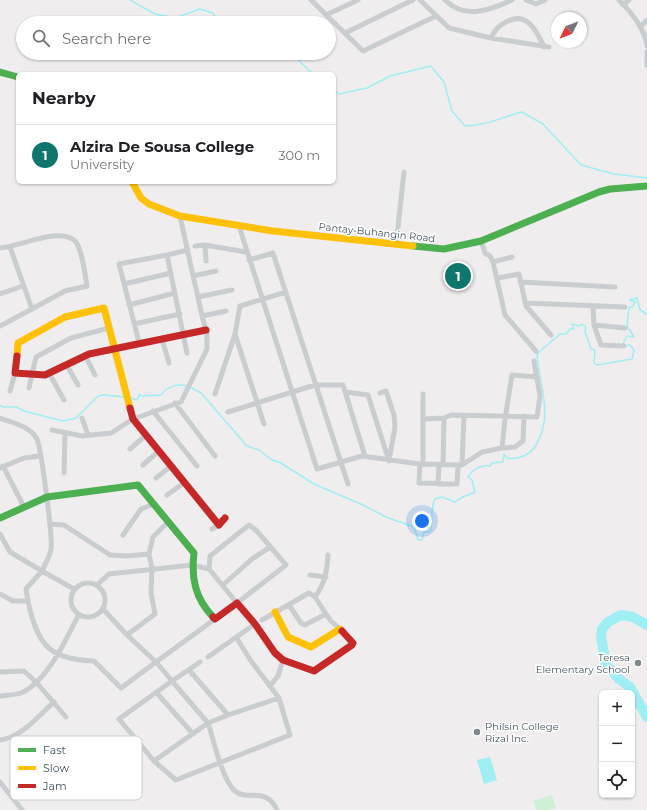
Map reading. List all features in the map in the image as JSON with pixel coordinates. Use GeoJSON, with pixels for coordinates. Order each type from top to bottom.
{"type":"FeatureCollection","features":[{"type":"Feature","properties":{"kind":"street"},"geometry":{"type":"LineString","coordinates":[[310,0],[326,15],[358,0]]}},
{"type":"Feature","properties":{"kind":"street"},"geometry":{"type":"LineString","coordinates":[[345,33],[413,0]]}},
{"type":"Feature","properties":{"kind":"street"},"geometry":{"type":"LineString","coordinates":[[420,0],[449,28],[491,38],[546,47],[527,21],[522,18],[513,18],[500,25],[491,38]]}},
{"type":"Feature","properties":{"kind":"street"},"geometry":{"type":"LineString","coordinates":[[445,0],[451,6],[464,12],[479,12],[512,0]]}},
{"type":"Feature","properties":{"kind":"street"},"geometry":{"type":"LineString","coordinates":[[526,0],[536,4],[545,0]]}},
{"type":"Feature","properties":{"kind":"street"},"geometry":{"type":"LineString","coordinates":[[619,0],[646,36],[647,46]]}},
{"type":"Feature","properties":{"kind":"street"},"geometry":{"type":"LineString","coordinates":[[623,4],[629,0]]}},
{"type":"Feature","properties":{"kind":"street"},"geometry":{"type":"LineString","coordinates":[[336,24],[363,51],[436,16]]}},
{"type":"Feature","properties":{"kind":"street"},"geometry":{"type":"LineString","coordinates":[[640,27],[647,20]]}},
{"type":"Feature","properties":{"kind":"street"},"geometry":{"type":"LineString","coordinates":[[647,52],[647,65]]}},
{"type":"Feature","properties":{"kind":"street"},"geometry":{"type":"LineString","coordinates":[[0,72],[16,76]]}},
{"type":"Feature","properties":{"kind":"street"},"geometry":{"type":"LineString","coordinates":[[396,245],[404,172]]}},
{"type":"Feature","properties":{"kind":"street","name":"Pantay-Buhangin Road"},"geometry":{"type":"LineString","coordinates":[[133,184],[142,198],[149,204],[180,216],[239,226],[396,245],[444,249],[481,241],[599,192],[610,189],[647,186]]}},
{"type":"Feature","properties":{"kind":"street"},"geometry":{"type":"LineString","coordinates":[[52,430],[88,435],[111,433],[122,428],[133,420],[153,411],[181,402],[207,349],[206,330],[180,216]]}},
{"type":"Feature","properties":{"kind":"street"},"geometry":{"type":"LineString","coordinates":[[239,226],[246,252],[263,299],[317,469],[365,456],[389,461],[460,465],[482,452],[515,447],[523,441],[524,416]]}},
{"type":"Feature","properties":{"kind":"street"},"geometry":{"type":"LineString","coordinates":[[0,248],[10,247],[52,235],[66,236],[75,241],[80,251],[87,286],[65,291],[0,326]]}},
{"type":"Feature","properties":{"kind":"street"},"geometry":{"type":"LineString","coordinates":[[481,241],[484,253],[490,256],[493,262],[498,278],[505,315],[536,351]]}},
{"type":"Feature","properties":{"kind":"street"},"geometry":{"type":"LineString","coordinates":[[195,246],[205,245],[246,252]]}},
{"type":"Feature","properties":{"kind":"street"},"geometry":{"type":"LineString","coordinates":[[205,245],[206,261]]}},
{"type":"Feature","properties":{"kind":"street"},"geometry":{"type":"LineString","coordinates":[[10,247],[32,309]]}},
{"type":"Feature","properties":{"kind":"street"},"geometry":{"type":"LineString","coordinates":[[139,342],[119,264],[188,250]]}},
{"type":"Feature","properties":{"kind":"street"},"geometry":{"type":"LineString","coordinates":[[249,260],[273,253],[348,484]]}},
{"type":"Feature","properties":{"kind":"street"},"geometry":{"type":"LineString","coordinates":[[167,255],[188,354]]}},
{"type":"Feature","properties":{"kind":"street"},"geometry":{"type":"LineString","coordinates":[[493,262],[512,258]]}},
{"type":"Feature","properties":{"kind":"street"},"geometry":{"type":"LineString","coordinates":[[193,276],[216,271]]}},
{"type":"Feature","properties":{"kind":"street"},"geometry":{"type":"LineString","coordinates":[[124,284],[171,273]]}},
{"type":"Feature","properties":{"kind":"street"},"geometry":{"type":"LineString","coordinates":[[498,278],[519,274],[525,303],[551,335]]}},
{"type":"Feature","properties":{"kind":"street"},"geometry":{"type":"LineString","coordinates":[[520,282],[615,287]]}},
{"type":"Feature","properties":{"kind":"street"},"geometry":{"type":"LineString","coordinates":[[0,294],[23,286]]}},
{"type":"Feature","properties":{"kind":"street"},"geometry":{"type":"LineString","coordinates":[[198,296],[232,290]]}},
{"type":"Feature","properties":{"kind":"street"},"geometry":{"type":"LineString","coordinates":[[215,394],[235,334],[240,306],[286,292]]}},
{"type":"Feature","properties":{"kind":"street"},"geometry":{"type":"LineString","coordinates":[[129,305],[175,293]]}},
{"type":"Feature","properties":{"kind":"street"},"geometry":{"type":"LineString","coordinates":[[525,303],[625,307]]}},
{"type":"Feature","properties":{"kind":"street"},"geometry":{"type":"LineString","coordinates":[[593,306],[594,325],[600,345],[624,346]]}},
{"type":"Feature","properties":{"kind":"street"},"geometry":{"type":"LineString","coordinates":[[10,391],[15,373],[18,343],[65,317],[104,308],[133,420],[171,466],[215,527],[225,518]]}},
{"type":"Feature","properties":{"kind":"street"},"geometry":{"type":"LineString","coordinates":[[202,316],[226,311]]}},
{"type":"Feature","properties":{"kind":"street"},"geometry":{"type":"LineString","coordinates":[[134,324],[180,314]]}},
{"type":"Feature","properties":{"kind":"street"},"geometry":{"type":"LineString","coordinates":[[594,325],[625,328]]}},
{"type":"Feature","properties":{"kind":"street"},"geometry":{"type":"LineString","coordinates":[[29,388],[36,357],[71,338],[109,328]]}},
{"type":"Feature","properties":{"kind":"street"},"geometry":{"type":"LineString","coordinates":[[15,373],[46,375],[85,355],[139,342],[206,330]]}},
{"type":"Feature","properties":{"kind":"street"},"geometry":{"type":"LineString","coordinates":[[235,334],[264,424]]}},
{"type":"Feature","properties":{"kind":"street"},"geometry":{"type":"LineString","coordinates":[[162,339],[169,363]]}},
{"type":"Feature","properties":{"kind":"street"},"geometry":{"type":"LineString","coordinates":[[85,355],[95,375]]}},
{"type":"Feature","properties":{"kind":"street"},"geometry":{"type":"LineString","coordinates":[[423,419],[444,418],[450,415],[537,417],[540,404],[534,361]]}},
{"type":"Feature","properties":{"kind":"street"},"geometry":{"type":"LineString","coordinates":[[66,364],[78,385]]}},
{"type":"Feature","properties":{"kind":"street"},"geometry":{"type":"LineString","coordinates":[[49,373],[64,400]]}},
{"type":"Feature","properties":{"kind":"street"},"geometry":{"type":"LineString","coordinates":[[502,448],[505,416],[512,375],[537,377]]}},
{"type":"Feature","properties":{"kind":"street"},"geometry":{"type":"LineString","coordinates":[[228,412],[315,385],[343,384],[365,456]]}},
{"type":"Feature","properties":{"kind":"street"},"geometry":{"type":"LineString","coordinates":[[380,393],[386,391],[394,415],[395,427],[389,461]]}},
{"type":"Feature","properties":{"kind":"street"},"geometry":{"type":"LineString","coordinates":[[346,392],[368,395],[389,461]]}},
{"type":"Feature","properties":{"kind":"street"},"geometry":{"type":"LineString","coordinates":[[423,394],[419,483],[457,484],[464,415]]}},
{"type":"Feature","properties":{"kind":"street"},"geometry":{"type":"LineString","coordinates":[[175,404],[215,456]]}},
{"type":"Feature","properties":{"kind":"street"},"geometry":{"type":"LineString","coordinates":[[153,411],[197,466]]}},
{"type":"Feature","properties":{"kind":"street"},"geometry":{"type":"LineString","coordinates":[[0,418],[28,429],[36,438],[40,456],[47,497],[51,548],[42,571],[26,589],[34,628],[43,644],[58,654],[74,661],[94,661],[121,688],[286,566],[256,530],[249,525],[210,556],[209,569]]}},
{"type":"Feature","properties":{"kind":"street"},"geometry":{"type":"LineString","coordinates":[[82,418],[88,435]]}},
{"type":"Feature","properties":{"kind":"street"},"geometry":{"type":"LineString","coordinates":[[438,484],[444,418]]}},
{"type":"Feature","properties":{"kind":"street"},"geometry":{"type":"LineString","coordinates":[[64,473],[65,433]]}},
{"type":"Feature","properties":{"kind":"street"},"geometry":{"type":"LineString","coordinates":[[130,449],[146,435]]}},
{"type":"Feature","properties":{"kind":"street"},"geometry":{"type":"LineString","coordinates":[[143,464],[159,451]]}},
{"type":"Feature","properties":{"kind":"street"},"geometry":{"type":"LineString","coordinates":[[24,507],[2,467],[24,458],[40,456]]}},
{"type":"Feature","properties":{"kind":"street"},"geometry":{"type":"LineString","coordinates":[[156,478],[171,466]]}},
{"type":"Feature","properties":{"kind":"street"},"geometry":{"type":"LineString","coordinates":[[167,495],[184,483]]}},
{"type":"Feature","properties":{"kind":"street"},"geometry":{"type":"LineString","coordinates":[[0,518],[47,497],[138,485],[194,553],[192,565],[194,590],[203,607],[215,619]]}},
{"type":"Feature","properties":{"kind":"street"},"geometry":{"type":"LineString","coordinates":[[123,535],[141,510],[154,504]]}},
{"type":"Feature","properties":{"kind":"street"},"geometry":{"type":"LineString","coordinates":[[127,635],[155,614],[151,593],[152,569],[149,554],[153,537],[168,522]]}},
{"type":"Feature","properties":{"kind":"street"},"geometry":{"type":"LineString","coordinates":[[50,524],[64,525],[110,555],[127,556],[149,554]]}},
{"type":"Feature","properties":{"kind":"street"},"geometry":{"type":"LineString","coordinates":[[0,534],[10,552],[74,589]]}},
{"type":"Feature","properties":{"kind":"street"},"geometry":{"type":"LineString","coordinates":[[223,585],[252,559],[270,547]]}},
{"type":"Feature","properties":{"kind":"street"},"geometry":{"type":"LineString","coordinates":[[315,597],[323,586],[326,577],[328,555]]}},
{"type":"Feature","properties":{"kind":"street"},"geometry":{"type":"LineString","coordinates":[[97,585],[109,574],[192,565],[209,569],[237,603],[259,622],[275,653],[283,660],[314,671],[352,645],[352,640],[330,621],[315,597],[309,593],[259,622],[208,657]]}},
{"type":"Feature","properties":{"kind":"street"},"geometry":{"type":"LineString","coordinates":[[310,575],[326,577]]}},
{"type":"Feature","properties":{"kind":"street"},"geometry":{"type":"LineString","coordinates":[[89,582],[97,585],[104,592],[106,600],[103,609],[96,615],[88,616],[80,614],[73,607],[72,597],[74,589],[81,584],[89,582]]}},
{"type":"Feature","properties":{"kind":"street"},"geometry":{"type":"LineString","coordinates":[[0,594],[13,601],[28,601]]}},
{"type":"Feature","properties":{"kind":"street"},"geometry":{"type":"LineString","coordinates":[[290,605],[301,623],[305,625],[326,614]]}},
{"type":"Feature","properties":{"kind":"street"},"geometry":{"type":"LineString","coordinates":[[103,609],[127,635],[156,662],[208,723],[221,764],[234,790],[245,795],[263,796],[274,803],[277,810]]}},
{"type":"Feature","properties":{"kind":"street"},"geometry":{"type":"LineString","coordinates":[[275,612],[288,637],[311,647],[340,629]]}},
{"type":"Feature","properties":{"kind":"street"},"geometry":{"type":"LineString","coordinates":[[0,696],[20,693],[37,683],[58,654],[80,614]]}},
{"type":"Feature","properties":{"kind":"street"},"geometry":{"type":"LineString","coordinates":[[142,747],[154,761],[176,780],[221,764],[290,736],[278,698],[236,637]]}},
{"type":"Feature","properties":{"kind":"street"},"geometry":{"type":"LineString","coordinates":[[270,686],[278,676],[283,660]]}},
{"type":"Feature","properties":{"kind":"street"},"geometry":{"type":"LineString","coordinates":[[133,736],[119,719],[200,662]]}},
{"type":"Feature","properties":{"kind":"street"},"geometry":{"type":"LineString","coordinates":[[189,670],[228,715]]}},
{"type":"Feature","properties":{"kind":"street"},"geometry":{"type":"LineString","coordinates":[[0,672],[24,671],[37,683],[66,717]]}},
{"type":"Feature","properties":{"kind":"street"},"geometry":{"type":"LineString","coordinates":[[156,692],[193,734]]}},
{"type":"Feature","properties":{"kind":"street"},"geometry":{"type":"LineString","coordinates":[[154,761],[208,723],[278,698]]}},
{"type":"Feature","properties":{"kind":"street"},"geometry":{"type":"LineString","coordinates":[[14,736],[20,733],[54,702]]}},
{"type":"Feature","properties":{"kind":"street"},"geometry":{"type":"LineString","coordinates":[[0,740],[10,738]]}},
{"type":"Feature","properties":{"kind":"street"},"geometry":{"type":"LineString","coordinates":[[0,782],[10,795]]}},
{"type":"Feature","properties":{"kind":"street"},"geometry":{"type":"LineString","coordinates":[[14,800],[22,810]]}},
{"type":"Feature","properties":{"kind":"green space"},"geometry":{"type":"Polygon","coordinates":[[[552,795],[556,808],[549,810],[536,810],[533,801],[552,795]]]}},
{"type":"Feature","properties":{"kind":"water"},"geometry":{"type":"Polygon","coordinates":[[[490,757],[497,780],[484,784],[477,760],[490,757]]]}},
{"type":"Feature","properties":{"kind":"waterway"},"geometry":{"type":"LineString","coordinates":[[130,0],[155,14],[165,16]]}},
{"type":"Feature","properties":{"kind":"waterway"},"geometry":{"type":"LineString","coordinates":[[181,16],[200,9],[213,13],[214,16]]}},
{"type":"Feature","properties":{"kind":"waterway"},"geometry":{"type":"LineString","coordinates":[[298,60],[311,72]]}},
{"type":"Feature","properties":{"kind":"waterway"},"geometry":{"type":"LineString","coordinates":[[336,92],[339,94],[367,88],[390,76],[431,66],[444,82],[452,111],[465,126],[487,123],[522,112],[543,124],[581,165],[614,174],[647,178]]}},
{"type":"Feature","properties":{"kind":"waterway"},"geometry":{"type":"LineString","coordinates":[[630,300],[637,298],[640,310],[647,314]]}},
{"type":"Feature","properties":{"kind":"waterway"},"geometry":{"type":"LineString","coordinates":[[630,300],[635,302],[633,306],[629,308],[627,326],[634,337]]}},
{"type":"Feature","properties":{"kind":"waterway"},"geometry":{"type":"LineString","coordinates":[[190,387],[201,393],[247,446],[259,450],[272,460],[279,462],[314,484],[363,505],[386,517],[414,527],[418,540],[422,540],[424,532],[430,532],[435,499],[442,497],[455,502],[460,498],[475,492],[472,480],[468,477],[472,472],[480,467],[490,466],[492,463],[503,462],[504,454],[507,458],[516,458],[524,456],[534,449],[541,434],[545,411],[537,354],[560,334],[566,334],[570,329],[574,329],[572,324],[579,326],[582,324],[586,327],[585,332],[591,349],[595,350],[594,363],[597,365],[632,359],[634,350],[630,345],[625,346],[623,344],[627,336],[634,337]]}},
{"type":"Feature","properties":{"kind":"waterway"},"geometry":{"type":"LineString","coordinates":[[131,398],[137,400],[140,394],[142,396],[161,395],[172,386],[187,386]]}},
{"type":"Feature","properties":{"kind":"waterway"},"geometry":{"type":"LineString","coordinates":[[0,405],[3,407],[16,407],[24,411],[63,421],[76,418],[98,396],[104,395],[125,397]]}},
{"type":"Feature","properties":{"kind":"waterway"},"geometry":{"type":"LineString","coordinates":[[647,625],[633,617],[621,615],[608,622],[602,629],[601,637],[606,664],[619,679],[630,687],[647,717]]}},
{"type":"Feature","properties":{"kind":"traffic: fast"},"geometry":{"type":"LineString","coordinates":[[0,72],[16,76]]}},
{"type":"Feature","properties":{"kind":"traffic: fast"},"geometry":{"type":"LineString","coordinates":[[413,246],[444,249],[481,241],[599,192],[610,189],[647,186]]}},
{"type":"Feature","properties":{"kind":"traffic: fast"},"geometry":{"type":"LineString","coordinates":[[0,518],[47,497],[138,485],[194,553],[193,571],[198,595],[213,617]]}},
{"type":"Feature","properties":{"kind":"traffic: slow"},"geometry":{"type":"LineString","coordinates":[[133,184],[141,198],[149,204],[180,216],[273,231],[413,246]]}},
{"type":"Feature","properties":{"kind":"traffic: slow"},"geometry":{"type":"LineString","coordinates":[[17,356],[18,343],[65,317],[104,308],[130,408]]}},
{"type":"Feature","properties":{"kind":"traffic: slow"},"geometry":{"type":"LineString","coordinates":[[275,612],[288,637],[311,647],[340,629],[342,631]]}},
{"type":"Feature","properties":{"kind":"traffic: jam"},"geometry":{"type":"LineString","coordinates":[[17,356],[15,373],[45,375],[89,354],[206,330]]}},
{"type":"Feature","properties":{"kind":"traffic: jam"},"geometry":{"type":"LineString","coordinates":[[130,408],[133,419],[219,525],[225,518]]}},
{"type":"Feature","properties":{"kind":"traffic: jam"},"geometry":{"type":"LineString","coordinates":[[213,617],[215,619],[237,603],[255,624],[275,653],[283,660],[314,671],[352,645],[353,643],[342,631]]}},
{"type":"Feature","properties":{"kind":"place","name":"Alzira De Sousa College"},"geometry":{"type":"Point","coordinates":[458,276]}},
{"type":"Feature","properties":{"kind":"place","name":"Teresa Elementary School"},"geometry":{"type":"Point","coordinates":[638,663]}},
{"type":"Feature","properties":{"kind":"place","name":"Philsin College Rizal Inc."},"geometry":{"type":"Point","coordinates":[477,732]}}]}
